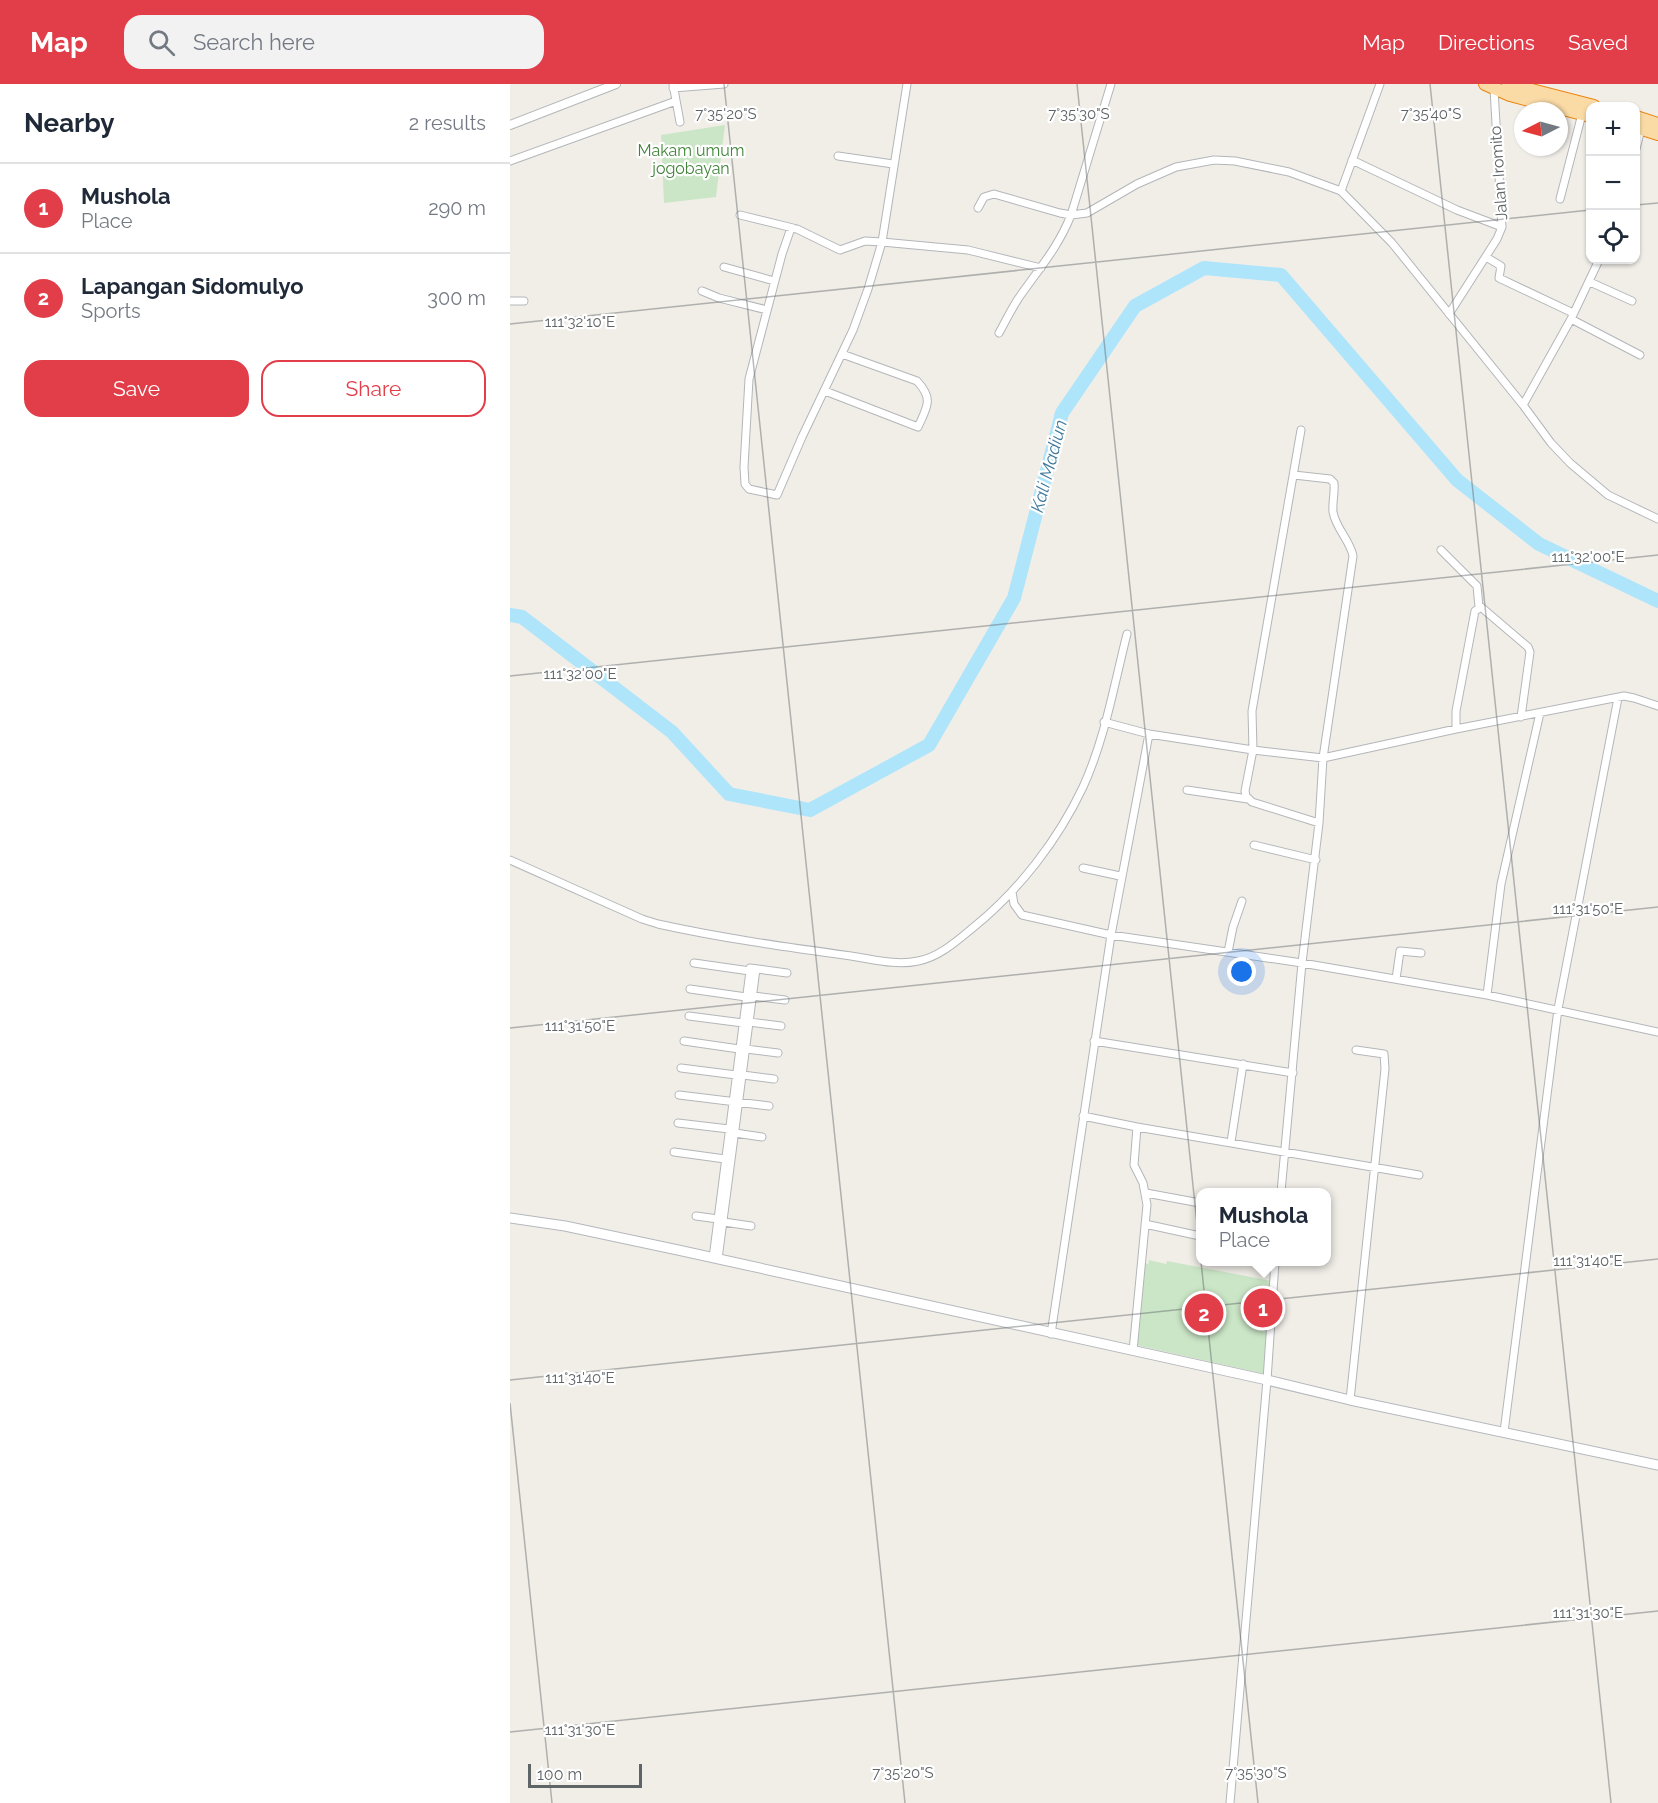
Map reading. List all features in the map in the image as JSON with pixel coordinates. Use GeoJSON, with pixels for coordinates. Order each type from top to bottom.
{"type":"FeatureCollection","features":[{"type":"Feature","properties":{"kind":"highway"},"geometry":{"type":"LineString","coordinates":[[1508,84],[1586,104]]}},
{"type":"Feature","properties":{"kind":"highway"},"geometry":{"type":"LineString","coordinates":[[1489,86],[1586,115]]}},
{"type":"Feature","properties":{"kind":"highway"},"geometry":{"type":"LineString","coordinates":[[1640,124],[1658,123]]}},
{"type":"Feature","properties":{"kind":"highway"},"geometry":{"type":"LineString","coordinates":[[1640,125],[1658,134]]}},
{"type":"Feature","properties":{"kind":"main road"},"geometry":{"type":"LineString","coordinates":[[510,1218],[565,1226],[1350,1400],[1658,1465]]}},
{"type":"Feature","properties":{"kind":"street"},"geometry":{"type":"LineString","coordinates":[[510,125],[616,84]]}},
{"type":"Feature","properties":{"kind":"street"},"geometry":{"type":"LineString","coordinates":[[680,122],[673,86],[724,84]]}},
{"type":"Feature","properties":{"kind":"street"},"geometry":{"type":"LineString","coordinates":[[793,228],[789,230],[774,281],[747,392],[745,484],[749,489],[777,495],[861,310],[882,242],[907,84]]}},
{"type":"Feature","properties":{"kind":"street"},"geometry":{"type":"LineString","coordinates":[[999,333],[1016,302],[1054,251],[1071,215],[1112,84]]}},
{"type":"Feature","properties":{"kind":"street"},"geometry":{"type":"LineString","coordinates":[[1341,191],[1380,84]]}},
{"type":"Feature","properties":{"kind":"street","name":"Jalan Iromito"},"geometry":{"type":"LineString","coordinates":[[1449,314],[1497,239],[1502,227],[1489,86]]}},
{"type":"Feature","properties":{"kind":"street"},"geometry":{"type":"LineString","coordinates":[[510,161],[676,101]]}},
{"type":"Feature","properties":{"kind":"street"},"geometry":{"type":"LineString","coordinates":[[1560,199],[1586,115]]}},
{"type":"Feature","properties":{"kind":"street"},"geometry":{"type":"LineString","coordinates":[[838,156],[893,164]]}},
{"type":"Feature","properties":{"kind":"street"},"geometry":{"type":"LineString","coordinates":[[978,208],[984,197],[994,194],[1071,215],[1087,213],[1137,184],[1176,167],[1214,160],[1235,161],[1289,172],[1341,191],[1392,243],[1551,443],[1570,463],[1608,495],[1658,519]]}},
{"type":"Feature","properties":{"kind":"street"},"geometry":{"type":"LineString","coordinates":[[1352,160],[1457,210],[1502,227]]}},
{"type":"Feature","properties":{"kind":"street"},"geometry":{"type":"LineString","coordinates":[[740,215],[793,228],[840,250],[865,242],[882,242],[968,250],[1041,268]]}},
{"type":"Feature","properties":{"kind":"street"},"geometry":{"type":"LineString","coordinates":[[1486,257],[1501,266],[1499,278],[1640,355]]}},
{"type":"Feature","properties":{"kind":"street"},"geometry":{"type":"LineString","coordinates":[[1523,405],[1590,282],[1597,264]]}},
{"type":"Feature","properties":{"kind":"street"},"geometry":{"type":"LineString","coordinates":[[724,267],[774,281]]}},
{"type":"Feature","properties":{"kind":"street"},"geometry":{"type":"LineString","coordinates":[[1590,282],[1632,300]]}},
{"type":"Feature","properties":{"kind":"street"},"geometry":{"type":"LineString","coordinates":[[702,291],[719,298],[767,310]]}},
{"type":"Feature","properties":{"kind":"street"},"geometry":{"type":"LineString","coordinates":[[510,301],[524,301]]}},
{"type":"Feature","properties":{"kind":"street"},"geometry":{"type":"LineString","coordinates":[[825,391],[918,427],[929,402],[926,390],[917,381],[842,354]]}},
{"type":"Feature","properties":{"kind":"street"},"geometry":{"type":"LineString","coordinates":[[1248,799],[1245,791],[1253,750],[1252,711],[1300,430]]}},
{"type":"Feature","properties":{"kind":"street"},"geometry":{"type":"LineString","coordinates":[[1281,1188],[1302,963],[1316,860],[1323,758],[1353,556],[1351,547],[1333,512],[1334,483],[1330,479],[1294,475]]}},
{"type":"Feature","properties":{"kind":"street"},"geometry":{"type":"LineString","coordinates":[[1441,550],[1477,586],[1479,607]]}},
{"type":"Feature","properties":{"kind":"street"},"geometry":{"type":"LineString","coordinates":[[1456,729],[1456,711],[1474,611],[1479,607]]}},
{"type":"Feature","properties":{"kind":"street"},"geometry":{"type":"LineString","coordinates":[[1479,607],[1528,647],[1530,652],[1521,717]]}},
{"type":"Feature","properties":{"kind":"street"},"geometry":{"type":"LineString","coordinates":[[510,860],[658,924],[791,948],[900,963],[919,961],[954,943],[994,911],[1012,892],[1062,826],[1083,786],[1098,746],[1127,634]]}},
{"type":"Feature","properties":{"kind":"street"},"geometry":{"type":"LineString","coordinates":[[1104,722],[1149,734],[1323,758],[1456,729],[1618,698],[1634,698],[1658,706]]}},
{"type":"Feature","properties":{"kind":"street"},"geometry":{"type":"LineString","coordinates":[[1504,1432],[1558,1009],[1618,698]]}},
{"type":"Feature","properties":{"kind":"street"},"geometry":{"type":"LineString","coordinates":[[1487,995],[1501,884],[1540,713]]}},
{"type":"Feature","properties":{"kind":"street"},"geometry":{"type":"LineString","coordinates":[[1051,1334],[1110,935],[1149,734]]}},
{"type":"Feature","properties":{"kind":"street"},"geometry":{"type":"LineString","coordinates":[[1187,790],[1248,799],[1319,823]]}},
{"type":"Feature","properties":{"kind":"street"},"geometry":{"type":"LineString","coordinates":[[1254,845],[1316,860]]}},
{"type":"Feature","properties":{"kind":"street"},"geometry":{"type":"LineString","coordinates":[[1083,868],[1120,876]]}},
{"type":"Feature","properties":{"kind":"street"},"geometry":{"type":"LineString","coordinates":[[1012,892],[1014,904],[1022,915],[1110,935],[1302,963],[1487,995],[1658,1032]]}},
{"type":"Feature","properties":{"kind":"street"},"geometry":{"type":"LineString","coordinates":[[1228,952],[1242,901]]}},
{"type":"Feature","properties":{"kind":"street"},"geometry":{"type":"LineString","coordinates":[[1396,979],[1400,951],[1420,953]]}},
{"type":"Feature","properties":{"kind":"street"},"geometry":{"type":"LineString","coordinates":[[694,963],[787,973]]}},
{"type":"Feature","properties":{"kind":"street"},"geometry":{"type":"LineString","coordinates":[[715,1259],[753,970]]}},
{"type":"Feature","properties":{"kind":"street"},"geometry":{"type":"LineString","coordinates":[[690,989],[785,1000]]}},
{"type":"Feature","properties":{"kind":"street"},"geometry":{"type":"LineString","coordinates":[[689,1016],[781,1026]]}},
{"type":"Feature","properties":{"kind":"street"},"geometry":{"type":"LineString","coordinates":[[684,1041],[778,1053]]}},
{"type":"Feature","properties":{"kind":"street"},"geometry":{"type":"LineString","coordinates":[[1094,1041],[1293,1073]]}},
{"type":"Feature","properties":{"kind":"street"},"geometry":{"type":"LineString","coordinates":[[1350,1400],[1385,1069],[1385,1055],[1356,1050]]}},
{"type":"Feature","properties":{"kind":"street"},"geometry":{"type":"LineString","coordinates":[[1231,1142],[1243,1064]]}},
{"type":"Feature","properties":{"kind":"street"},"geometry":{"type":"LineString","coordinates":[[681,1068],[774,1079]]}},
{"type":"Feature","properties":{"kind":"street"},"geometry":{"type":"LineString","coordinates":[[679,1095],[735,1106],[768,1107]]}},
{"type":"Feature","properties":{"kind":"street"},"geometry":{"type":"LineString","coordinates":[[1083,1116],[1419,1175]]}},
{"type":"Feature","properties":{"kind":"street"},"geometry":{"type":"LineString","coordinates":[[678,1123],[762,1137]]}},
{"type":"Feature","properties":{"kind":"street"},"geometry":{"type":"LineString","coordinates":[[1133,1351],[1146,1193],[1134,1165],[1137,1127]]}},
{"type":"Feature","properties":{"kind":"street"},"geometry":{"type":"LineString","coordinates":[[721,1221],[725,1159],[732,1131]]}},
{"type":"Feature","properties":{"kind":"street"},"geometry":{"type":"LineString","coordinates":[[674,1152],[725,1159]]}},
{"type":"Feature","properties":{"kind":"street"},"geometry":{"type":"LineString","coordinates":[[1146,1193],[1196,1202]]}},
{"type":"Feature","properties":{"kind":"street"},"geometry":{"type":"LineString","coordinates":[[696,1216],[752,1226]]}},
{"type":"Feature","properties":{"kind":"street"},"geometry":{"type":"LineString","coordinates":[[1145,1224],[1196,1235]]}},
{"type":"Feature","properties":{"kind":"street"},"geometry":{"type":"LineString","coordinates":[[1230,1803],[1275,1266]]}},
{"type":"Feature","properties":{"kind":"green space","name":"Makam umum jogobayan"},"geometry":{"type":"Polygon","coordinates":[[[725,125],[716,197],[664,203],[661,135],[725,125]]]}},
{"type":"Feature","properties":{"kind":"green space"},"geometry":{"type":"Polygon","coordinates":[[[1149,1260],[1166,1264],[1167,1261],[1272,1281],[1265,1374],[1136,1345],[1142,1263],[1148,1264],[1149,1260]]]}},
{"type":"Feature","properties":{"kind":"waterway","name":"Kali Madiun"},"geometry":{"type":"LineString","coordinates":[[510,615],[522,617],[672,732],[729,794],[810,810],[929,745],[1014,598],[1062,413],[1135,306],[1204,268],[1281,275],[1457,480],[1539,544],[1658,601]]}},
{"type":"Feature","properties":{"kind":"place","name":"Mushola"},"geometry":{"type":"Point","coordinates":[1263,1308]}},
{"type":"Feature","properties":{"kind":"place","name":"Lapangan Sidomulyo"},"geometry":{"type":"Point","coordinates":[1204,1313]}}]}
